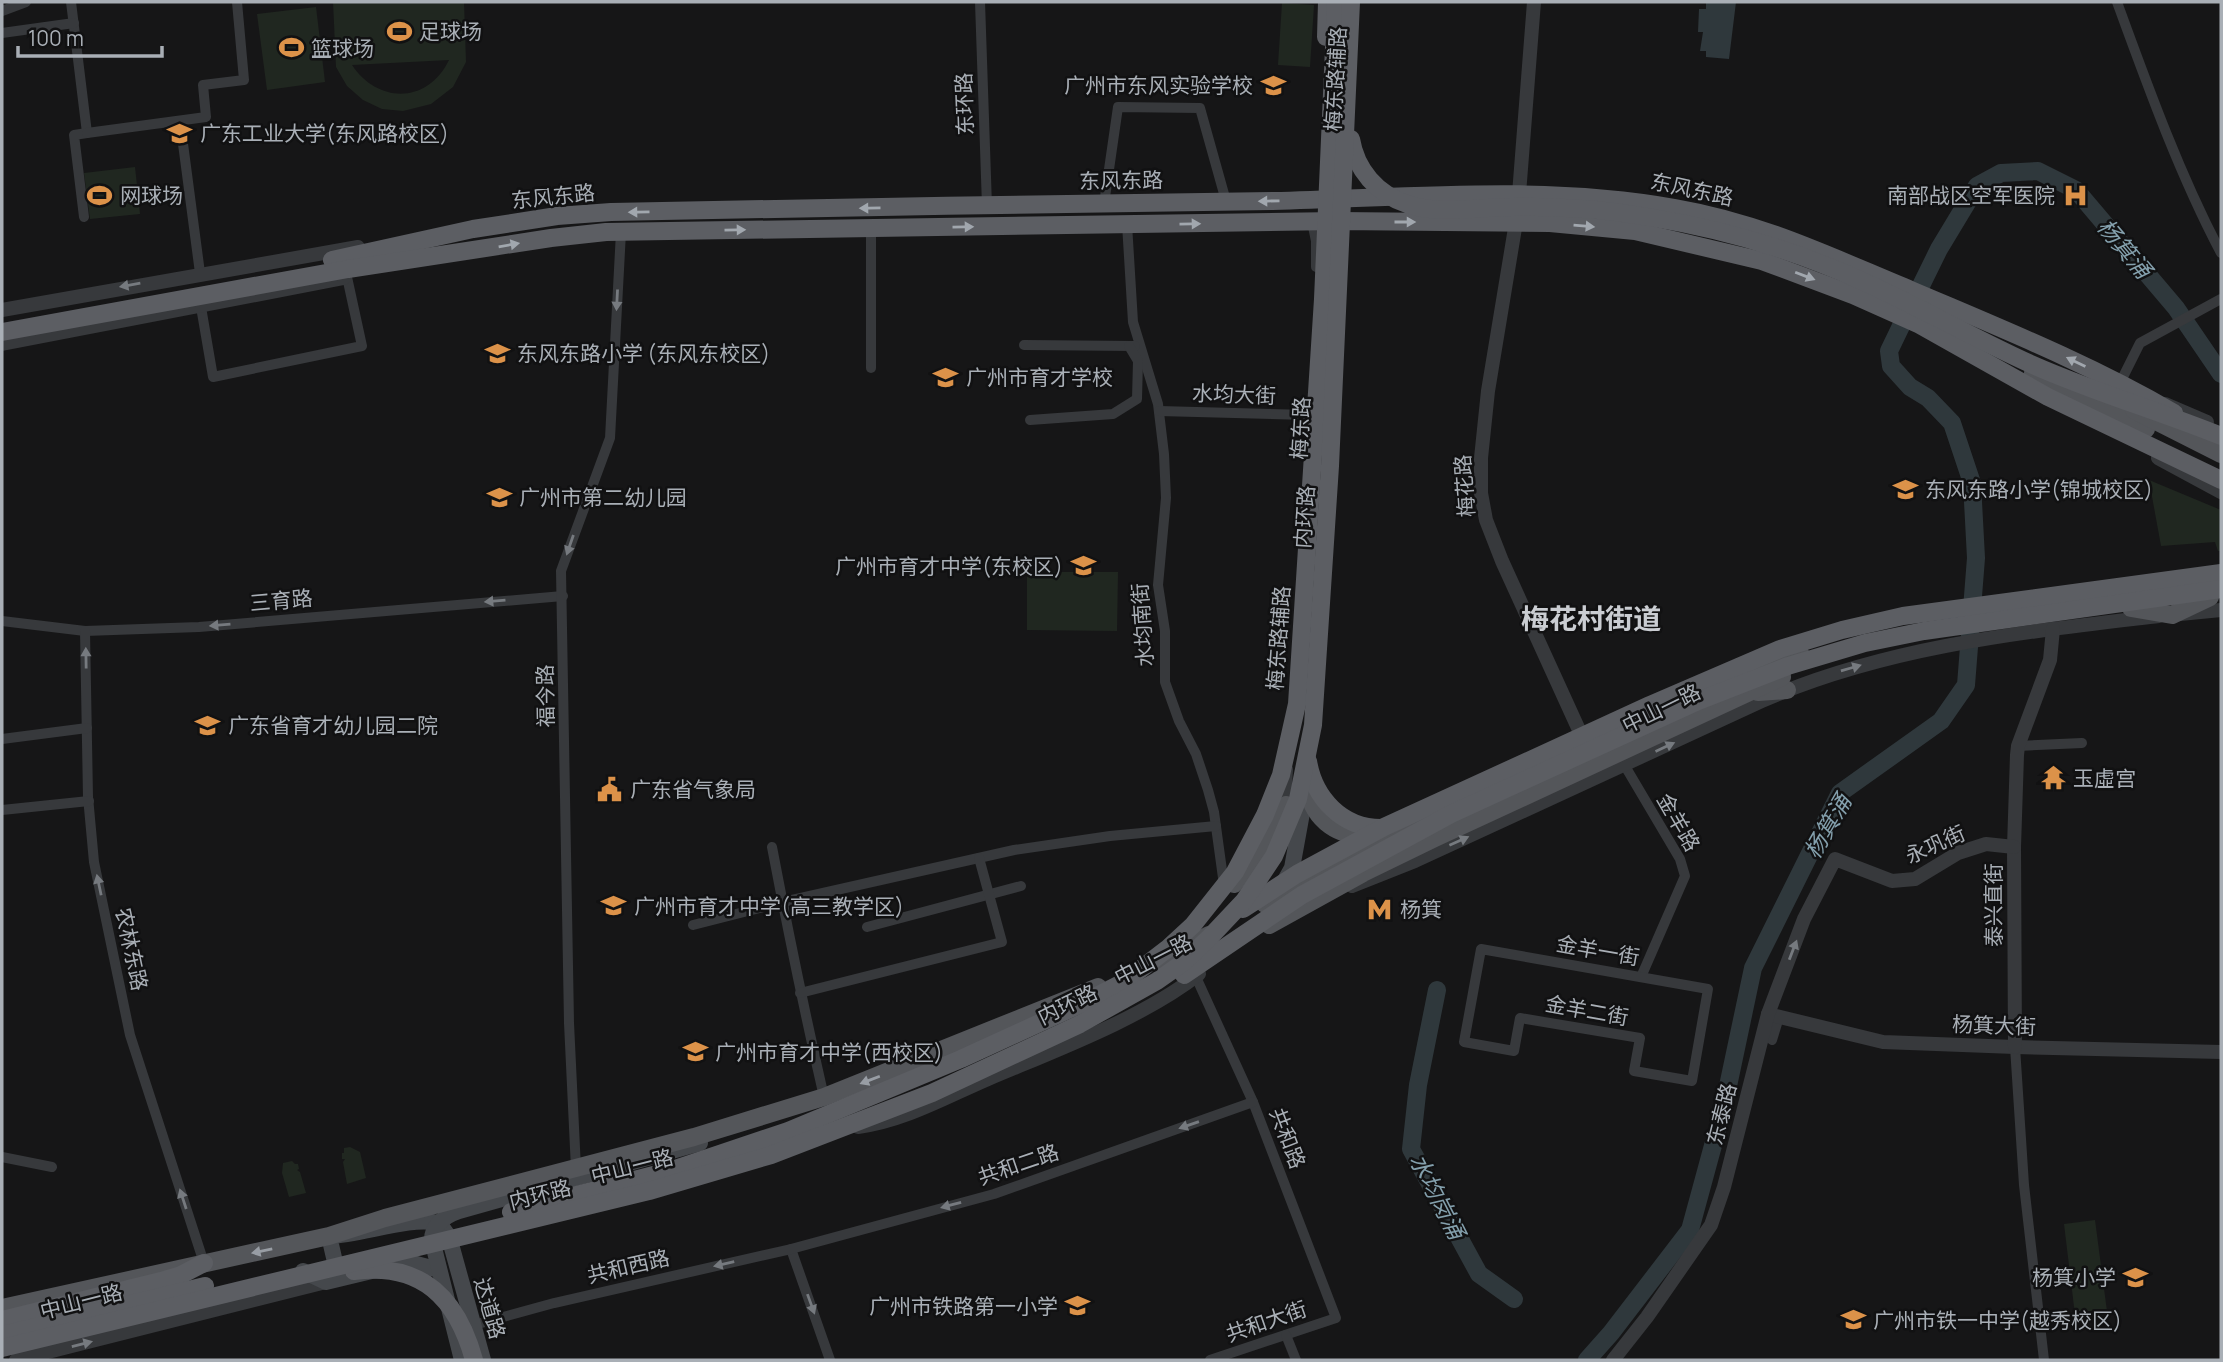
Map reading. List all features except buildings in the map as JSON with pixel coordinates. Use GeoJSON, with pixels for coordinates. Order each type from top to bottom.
{"type":"FeatureCollection","features":[{"type":"Feature","properties":{"kind":"highway"},"geometry":{"type":"LineString","coordinates":[[1323,299],[1320,156],[1327,2]]}},
{"type":"Feature","properties":{"kind":"highway","name":"内环路"},"geometry":{"type":"LineString","coordinates":[[2,1335],[527,1208],[669,1171],[778,1135],[1002,1041],[1124,982],[1185,933],[1214,901],[1235,872],[1265,815],[1281,775],[1295,719],[1305,604],[1323,299],[1336,2]]}},
{"type":"Feature","properties":{"kind":"highway"},"geometry":{"type":"LineString","coordinates":[[1349,2],[1350,126],[1353,149],[1366,176],[1392,198],[1404,204],[1425,208],[1531,207],[1623,213],[1686,224],[1749,240],[1861,280],[2060,377],[2221,439]]}},
{"type":"Feature","properties":{"kind":"highway","name":"内环路"},"geometry":{"type":"LineString","coordinates":[[2,1346],[713,1173],[794,1147],[881,1114],[992,1066],[1105,1012],[1184,962],[1230,916],[1261,878],[1278,848],[1298,799],[1311,736],[1317,679],[1342,248],[1349,2]]}},
{"type":"Feature","properties":{"kind":"highway","name":"东风东路"},"geometry":{"type":"LineString","coordinates":[[2,332],[439,235],[584,214],[1339,200],[1520,194],[1616,198],[1727,219],[1808,245],[1915,293]]}},
{"type":"Feature","properties":{"kind":"highway","name":"东风东路"},"geometry":{"type":"LineString","coordinates":[[2,322],[551,238],[621,232],[1343,221],[1516,222],[1615,229],[1720,250],[1810,278],[1917,324]]}},
{"type":"Feature","properties":{"kind":"highway"},"geometry":{"type":"LineString","coordinates":[[1915,293],[2050,349],[2120,383],[2221,439]]}},
{"type":"Feature","properties":{"kind":"highway"},"geometry":{"type":"LineString","coordinates":[[1917,324],[2031,388],[2221,480]]}},
{"type":"Feature","properties":{"kind":"highway"},"geometry":{"type":"LineString","coordinates":[[1305,604],[1307,754],[1310,774],[1328,805],[1355,824],[1390,828],[1418,824],[1481,799],[1710,696],[1788,666],[1865,643],[1957,625],[2220,591]]}},
{"type":"Feature","properties":{"kind":"highway"},"geometry":{"type":"LineString","coordinates":[[1124,982],[1180,951],[1297,874],[1384,827],[1661,700],[1780,649],[1842,630],[1903,616],[2220,591]]}},
{"type":"Feature","properties":{"kind":"highway"},"geometry":{"type":"LineString","coordinates":[[992,1066],[1071,1037],[1125,1012],[1342,871],[1481,799]]}},
{"type":"Feature","properties":{"kind":"highway"},"geometry":{"type":"LineString","coordinates":[[2,1320],[181,1275],[204,1264]]}},
{"type":"Feature","properties":{"kind":"highway"},"geometry":{"type":"LineString","coordinates":[[236,1291],[360,1270],[383,1269],[407,1274],[426,1283],[452,1307],[461,1322],[474,1360]]}},
{"type":"Feature","properties":{"kind":"main road"},"geometry":{"type":"LineString","coordinates":[[1339,200],[1349,2]]}},
{"type":"Feature","properties":{"kind":"main road","name":"梅东路"},"geometry":{"type":"LineString","coordinates":[[1294,880],[1307,787],[1321,593],[1324,464],[1343,221]]}},
{"type":"Feature","properties":{"kind":"main road","name":"梅东路"},"geometry":{"type":"LineString","coordinates":[[1294,880],[1279,859],[1276,844],[1278,825],[1297,774],[1305,736],[1310,528],[1328,257],[1325,242],[1312,222]]}},
{"type":"Feature","properties":{"kind":"main road","name":"东风东路"},"geometry":{"type":"LineString","coordinates":[[1915,293],[2007,347],[2196,447]]}},
{"type":"Feature","properties":{"kind":"main road","name":"东风东路"},"geometry":{"type":"LineString","coordinates":[[1917,324],[2196,447]]}},
{"type":"Feature","properties":{"kind":"main road"},"geometry":{"type":"LineString","coordinates":[[2196,447],[2221,454]]}},
{"type":"Feature","properties":{"kind":"main road"},"geometry":{"type":"LineString","coordinates":[[2196,447],[2221,466]]}},
{"type":"Feature","properties":{"kind":"main road","name":"中山一路"},"geometry":{"type":"LineString","coordinates":[[1252,912],[1294,880],[1746,672],[1853,638],[1971,621],[2143,586],[2220,591]]}},
{"type":"Feature","properties":{"kind":"main road"},"geometry":{"type":"LineString","coordinates":[[2131,608],[2172,615],[2220,591]]}},
{"type":"Feature","properties":{"kind":"main road","name":"中山一路"},"geometry":{"type":"LineString","coordinates":[[2,1346],[257,1290],[300,1270],[445,1232],[494,1224],[674,1180],[748,1157],[835,1126],[1035,1043],[1218,952],[1389,860],[1744,693],[1799,670],[1971,621],[2131,608],[2220,591]]}},
{"type":"Feature","properties":{"kind":"main road"},"geometry":{"type":"LineString","coordinates":[[1746,672],[1765,649]]}},
{"type":"Feature","properties":{"kind":"main road"},"geometry":{"type":"LineString","coordinates":[[1744,693],[1787,690]]}},
{"type":"Feature","properties":{"kind":"main road"},"geometry":{"type":"LineString","coordinates":[[1579,730],[1621,728]]}},
{"type":"Feature","properties":{"kind":"main road"},"geometry":{"type":"LineString","coordinates":[[1307,787],[1315,811],[1334,829],[1356,836],[1395,833]]}},
{"type":"Feature","properties":{"kind":"main road"},"geometry":{"type":"LineString","coordinates":[[1174,953],[1255,856],[1286,805]]}},
{"type":"Feature","properties":{"kind":"main road"},"geometry":{"type":"LineString","coordinates":[[1161,981],[1193,952],[1282,886],[1294,880],[1305,890],[1327,893]]}},
{"type":"Feature","properties":{"kind":"main road","name":"中山一路"},"geometry":{"type":"LineString","coordinates":[[2,1308],[329,1236],[385,1218],[576,1169],[793,1108],[1044,1010],[1174,953],[1225,926]]}},
{"type":"Feature","properties":{"kind":"main road"},"geometry":{"type":"LineString","coordinates":[[335,1262],[329,1236],[351,1235],[413,1223],[445,1232],[456,1212],[681,1149],[793,1108]]}},
{"type":"Feature","properties":{"kind":"main road"},"geometry":{"type":"LineString","coordinates":[[457,1268],[468,1242],[494,1224]]}},
{"type":"Feature","properties":{"kind":"main road","name":"达道路"},"geometry":{"type":"LineString","coordinates":[[445,1232],[483,1360]]}},
{"type":"Feature","properties":{"kind":"main road","name":"达道路"},"geometry":{"type":"LineString","coordinates":[[445,1232],[439,1270],[462,1360]]}},
{"type":"Feature","properties":{"kind":"main road"},"geometry":{"type":"LineString","coordinates":[[300,1270],[326,1282],[409,1262],[439,1270]]}},
{"type":"Feature","properties":{"kind":"street"},"geometry":{"type":"LineString","coordinates":[[2,11],[26,2]]}},
{"type":"Feature","properties":{"kind":"street"},"geometry":{"type":"LineString","coordinates":[[71,2],[87,133]]}},
{"type":"Feature","properties":{"kind":"street"},"geometry":{"type":"LineString","coordinates":[[84,217],[74,135],[206,117],[203,85],[244,80],[237,2]]}},
{"type":"Feature","properties":{"kind":"street","name":"东环路"},"geometry":{"type":"LineString","coordinates":[[980,2],[987,206]]}},
{"type":"Feature","properties":{"kind":"street","name":"梅东路辅路"},"geometry":{"type":"LineString","coordinates":[[1339,200],[1359,2]]}},
{"type":"Feature","properties":{"kind":"street"},"geometry":{"type":"LineString","coordinates":[[1520,194],[1534,2]]}},
{"type":"Feature","properties":{"kind":"street"},"geometry":{"type":"LineString","coordinates":[[2118,2],[2175,155],[2221,253]]}},
{"type":"Feature","properties":{"kind":"street"},"geometry":{"type":"LineString","coordinates":[[2,33],[74,23]]}},
{"type":"Feature","properties":{"kind":"street"},"geometry":{"type":"LineString","coordinates":[[1104,204],[1118,107],[1200,108],[1226,201]]}},
{"type":"Feature","properties":{"kind":"street"},"geometry":{"type":"LineString","coordinates":[[180,121],[200,273]]}},
{"type":"Feature","properties":{"kind":"street"},"geometry":{"type":"LineString","coordinates":[[1310,528],[1308,415],[1316,258],[1312,222]]}},
{"type":"Feature","properties":{"kind":"street","name":"梅花路"},"geometry":{"type":"LineString","coordinates":[[1516,222],[1488,391],[1481,458],[1481,493],[1486,520],[1502,561],[1579,730]]}},
{"type":"Feature","properties":{"kind":"street","name":"水均南街"},"geometry":{"type":"LineString","coordinates":[[1126,224],[1133,322],[1158,411],[1166,498],[1158,585],[1165,631],[1165,682],[1175,711],[1196,754],[1210,797],[1226,894]]}},
{"type":"Feature","properties":{"kind":"street"},"geometry":{"type":"LineString","coordinates":[[871,228],[871,368]]}},
{"type":"Feature","properties":{"kind":"street","name":"福今路"},"geometry":{"type":"LineString","coordinates":[[576,1169],[569,1023],[561,570],[610,438],[621,232]]}},
{"type":"Feature","properties":{"kind":"street"},"geometry":{"type":"LineString","coordinates":[[2,310],[200,273],[439,235]]}},
{"type":"Feature","properties":{"kind":"street"},"geometry":{"type":"LineString","coordinates":[[2,344],[201,307],[442,256]]}},
{"type":"Feature","properties":{"kind":"street"},"geometry":{"type":"LineString","coordinates":[[201,307],[213,377],[362,346],[347,277]]}},
{"type":"Feature","properties":{"kind":"street"},"geometry":{"type":"LineString","coordinates":[[2120,383],[2140,343],[2221,299]]}},
{"type":"Feature","properties":{"kind":"street"},"geometry":{"type":"LineString","coordinates":[[1024,345],[1141,346]]}},
{"type":"Feature","properties":{"kind":"street"},"geometry":{"type":"LineString","coordinates":[[1030,420],[1113,414],[1137,399],[1138,361],[1129,346]]}},
{"type":"Feature","properties":{"kind":"street"},"geometry":{"type":"LineString","coordinates":[[2140,394],[2221,428]]}},
{"type":"Feature","properties":{"kind":"street","name":"水均大街"},"geometry":{"type":"LineString","coordinates":[[1158,411],[1308,415]]}},
{"type":"Feature","properties":{"kind":"street"},"geometry":{"type":"LineString","coordinates":[[2081,413],[2221,492]]}},
{"type":"Feature","properties":{"kind":"street"},"geometry":{"type":"LineString","coordinates":[[2143,586],[2221,567]]}},
{"type":"Feature","properties":{"kind":"street","name":"三育路"},"geometry":{"type":"LineString","coordinates":[[2,621],[85,631],[199,627],[563,596]]}},
{"type":"Feature","properties":{"kind":"street"},"geometry":{"type":"LineString","coordinates":[[1334,829],[1368,827],[1695,677],[1765,649],[1850,621],[1902,610],[1971,621],[2053,629],[2172,615]]}},
{"type":"Feature","properties":{"kind":"street"},"geometry":{"type":"LineString","coordinates":[[1327,893],[1415,861],[1787,690],[1864,664],[1971,621]]}},
{"type":"Feature","properties":{"kind":"street","name":"泰兴直街"},"geometry":{"type":"LineString","coordinates":[[2044,1360],[2024,1185],[2015,1047],[2014,847],[2018,746],[2050,660],[2053,629]]}},
{"type":"Feature","properties":{"kind":"street","name":"农林东路"},"geometry":{"type":"LineString","coordinates":[[85,631],[89,801],[94,862],[130,1035],[204,1264]]}},
{"type":"Feature","properties":{"kind":"street"},"geometry":{"type":"LineString","coordinates":[[2,739],[87,728]]}},
{"type":"Feature","properties":{"kind":"street"},"geometry":{"type":"LineString","coordinates":[[1579,730],[1640,743]]}},
{"type":"Feature","properties":{"kind":"street"},"geometry":{"type":"LineString","coordinates":[[1546,787],[1572,751],[1579,730]]}},
{"type":"Feature","properties":{"kind":"street"},"geometry":{"type":"LineString","coordinates":[[2018,746],[2082,743]]}},
{"type":"Feature","properties":{"kind":"street","name":"金羊路"},"geometry":{"type":"LineString","coordinates":[[1625,766],[1680,859],[1685,876],[1642,977]]}},
{"type":"Feature","properties":{"kind":"street"},"geometry":{"type":"LineString","coordinates":[[2,810],[89,801]]}},
{"type":"Feature","properties":{"kind":"street"},"geometry":{"type":"LineString","coordinates":[[693,925],[1014,850],[1110,836],[1216,826]]}},
{"type":"Feature","properties":{"kind":"street","name":"永巩街"},"geometry":{"type":"LineString","coordinates":[[1835,859],[1892,881],[1915,879],[1958,853],[1986,844],[2014,847]]}},
{"type":"Feature","properties":{"kind":"street"},"geometry":{"type":"LineString","coordinates":[[772,847],[792,939],[800,993],[824,1097]]}},
{"type":"Feature","properties":{"kind":"street"},"geometry":{"type":"LineString","coordinates":[[800,993],[1002,942],[979,858]]}},
{"type":"Feature","properties":{"kind":"street","name":"东泰路"},"geometry":{"type":"LineString","coordinates":[[1613,1360],[1647,1317],[1711,1225],[1804,919],[1835,859]]}},
{"type":"Feature","properties":{"kind":"street"},"geometry":{"type":"LineString","coordinates":[[867,927],[1021,886]]}},
{"type":"Feature","properties":{"kind":"street","name":"金羊一街"},"geometry":{"type":"LineString","coordinates":[[1464,1042],[1480,949],[1642,977],[1708,989],[1692,1082]]}},
{"type":"Feature","properties":{"kind":"street"},"geometry":{"type":"LineString","coordinates":[[835,1126],[857,1127],[888,1121],[1081,1038],[1137,1011],[1196,977],[1218,952]]}},
{"type":"Feature","properties":{"kind":"street","name":"共和路"},"geometry":{"type":"LineString","coordinates":[[1196,977],[1254,1102],[1336,1318]]}},
{"type":"Feature","properties":{"kind":"street"},"geometry":{"type":"LineString","coordinates":[[1772,1040],[1774,1016]]}},
{"type":"Feature","properties":{"kind":"street","name":"杨箕大街"},"geometry":{"type":"LineString","coordinates":[[1774,1016],[1884,1042],[2221,1052]]}},
{"type":"Feature","properties":{"kind":"street","name":"金羊二街"},"geometry":{"type":"LineString","coordinates":[[1464,1042],[1514,1051],[1520,1018],[1640,1038],[1634,1072],[1692,1082]]}},
{"type":"Feature","properties":{"kind":"street"},"geometry":{"type":"LineString","coordinates":[[1035,1043],[1081,1038]]}},
{"type":"Feature","properties":{"kind":"street","name":"共和二路"},"geometry":{"type":"LineString","coordinates":[[791,1249],[995,1194],[1254,1102]]}},
{"type":"Feature","properties":{"kind":"street"},"geometry":{"type":"LineString","coordinates":[[2,1157],[52,1167]]}},
{"type":"Feature","properties":{"kind":"street"},"geometry":{"type":"LineString","coordinates":[[791,1249],[830,1360]]}},
{"type":"Feature","properties":{"kind":"street","name":"共和西路"},"geometry":{"type":"LineString","coordinates":[[474,1325],[554,1303],[791,1249]]}},
{"type":"Feature","properties":{"kind":"street"},"geometry":{"type":"LineString","coordinates":[[16,1360],[257,1290],[326,1282]]}},
{"type":"Feature","properties":{"kind":"street","name":"共和大街"},"geometry":{"type":"LineString","coordinates":[[1210,1360],[1336,1318]]}},
{"type":"Feature","properties":{"kind":"street"},"geometry":{"type":"LineString","coordinates":[[1286,1335],[1296,1360]]}},
{"type":"Feature","properties":{"kind":"shaded area"},"geometry":{"type":"Polygon","coordinates":[[[333,2],[464,2],[466,62],[453,87],[431,104],[403,111],[382,109],[363,100],[347,86],[336,67],[333,2]],[[449,60],[352,65],[375,87],[402,94],[429,85],[449,60]]]}},
{"type":"Feature","properties":{"kind":"shaded area"},"geometry":{"type":"Polygon","coordinates":[[[1706,2],[1736,2],[1729,59],[1706,57],[1706,51],[1700,51],[1703,32],[1698,32],[1699,9],[1706,9],[1706,2]]]}},
{"type":"Feature","properties":{"kind":"shaded area"},"geometry":{"type":"Polygon","coordinates":[[[1282,3],[1314,5],[1310,67],[1278,65],[1282,3]]]}},
{"type":"Feature","properties":{"kind":"shaded area","name":"篮球场"},"geometry":{"type":"Polygon","coordinates":[[[316,7],[325,82],[267,90],[257,14],[316,7]]]}},
{"type":"Feature","properties":{"kind":"shaded area"},"geometry":{"type":"Polygon","coordinates":[[[135,167],[140,214],[90,219],[84,173],[135,167]]]}},
{"type":"Feature","properties":{"kind":"shaded area"},"geometry":{"type":"Polygon","coordinates":[[[2149,480],[2221,510],[2221,551],[2218,551],[2215,542],[2161,546],[2149,480]]]}},
{"type":"Feature","properties":{"kind":"shaded area"},"geometry":{"type":"Polygon","coordinates":[[[1027,572],[1118,572],[1117,631],[1027,630],[1027,572]]]}},
{"type":"Feature","properties":{"kind":"shaded area"},"geometry":{"type":"Polygon","coordinates":[[[350,1147],[360,1152],[366,1178],[347,1184],[342,1153],[344,1148],[350,1147]]]}},
{"type":"Feature","properties":{"kind":"shaded area"},"geometry":{"type":"Polygon","coordinates":[[[292,1161],[298,1164],[297,1170],[306,1193],[289,1197],[282,1173],[283,1163],[292,1161]]]}},
{"type":"Feature","properties":{"kind":"shaded area"},"geometry":{"type":"Polygon","coordinates":[[[2095,1220],[2108,1319],[2076,1323],[2064,1224],[2095,1220]]]}},
{"type":"Feature","properties":{"kind":"waterway","name":"杨箕涌"},"geometry":{"type":"LineString","coordinates":[[1912,304],[1939,249],[1977,186],[2001,173],[2038,171],[2076,190],[2176,308],[2221,374]]}},
{"type":"Feature","properties":{"kind":"waterway","name":"杨箕涌"},"geometry":{"type":"LineString","coordinates":[[1587,1360],[1690,1230],[1724,1105],[1753,968],[1840,793],[1941,721],[1966,685],[1976,558],[1972,483],[1952,423],[1928,398],[1910,387],[1891,366],[1889,351],[1902,324]]}},
{"type":"Feature","properties":{"kind":"waterway","name":"水均岗涌"},"geometry":{"type":"LineString","coordinates":[[1437,990],[1418,1085],[1411,1149],[1479,1274],[1514,1299]]}},
{"type":"Feature","properties":{"kind":"place","name":"足球场"},"geometry":{"type":"Point","coordinates":[399,31]}},
{"type":"Feature","properties":{"kind":"place","name":"篮球场"},"geometry":{"type":"Point","coordinates":[291,48]}},
{"type":"Feature","properties":{"kind":"place","name":"广州市东风实验学校"},"geometry":{"type":"Point","coordinates":[1273,85]}},
{"type":"Feature","properties":{"kind":"place","name":"广东工业大学(东风路校区)"},"geometry":{"type":"Point","coordinates":[180,133]}},
{"type":"Feature","properties":{"kind":"place","name":"网球场"},"geometry":{"type":"Point","coordinates":[100,195]}},
{"type":"Feature","properties":{"kind":"place","name":"南部战区空军医院"},"geometry":{"type":"Point","coordinates":[2075,195]}},
{"type":"Feature","properties":{"kind":"place","name":"东风东路小学 (东风东校区)"},"geometry":{"type":"Point","coordinates":[497,353]}},
{"type":"Feature","properties":{"kind":"place","name":"广州市育才学校"},"geometry":{"type":"Point","coordinates":[946,377]}},
{"type":"Feature","properties":{"kind":"place","name":"东风东路小学(锦城校区)"},"geometry":{"type":"Point","coordinates":[1905,489]}},
{"type":"Feature","properties":{"kind":"place","name":"广州市第二幼儿园"},"geometry":{"type":"Point","coordinates":[499,497]}},
{"type":"Feature","properties":{"kind":"place","name":"广州市育才中学(东校区)"},"geometry":{"type":"Point","coordinates":[1083,566]}},
{"type":"Feature","properties":{"kind":"place","name":"广东省育才幼儿园二院"},"geometry":{"type":"Point","coordinates":[208,725]}},
{"type":"Feature","properties":{"kind":"place","name":"玉虛宫"},"geometry":{"type":"Point","coordinates":[2053,778]}},
{"type":"Feature","properties":{"kind":"place","name":"广东省气象局"},"geometry":{"type":"Point","coordinates":[610,789]}},
{"type":"Feature","properties":{"kind":"place","name":"广州市育才中学(高三教学区)"},"geometry":{"type":"Point","coordinates":[614,906]}},
{"type":"Feature","properties":{"kind":"place","name":"杨箕"},"geometry":{"type":"Point","coordinates":[1380,909]}},
{"type":"Feature","properties":{"kind":"place","name":"广州市育才中学(西校区)"},"geometry":{"type":"Point","coordinates":[695,1052]}},
{"type":"Feature","properties":{"kind":"place","name":"杨箕小学"},"geometry":{"type":"Point","coordinates":[2136,1277]}},
{"type":"Feature","properties":{"kind":"place","name":"广州市铁路第一小学"},"geometry":{"type":"Point","coordinates":[1078,1306]}},
{"type":"Feature","properties":{"kind":"place","name":"广州市铁一中学(越秀校区)"},"geometry":{"type":"Point","coordinates":[1853,1320]}},
{"type":"Feature","properties":{"kind":"district","name":"梅花村街道"},"geometry":{"type":"Point","coordinates":[1591,618]}}]}
